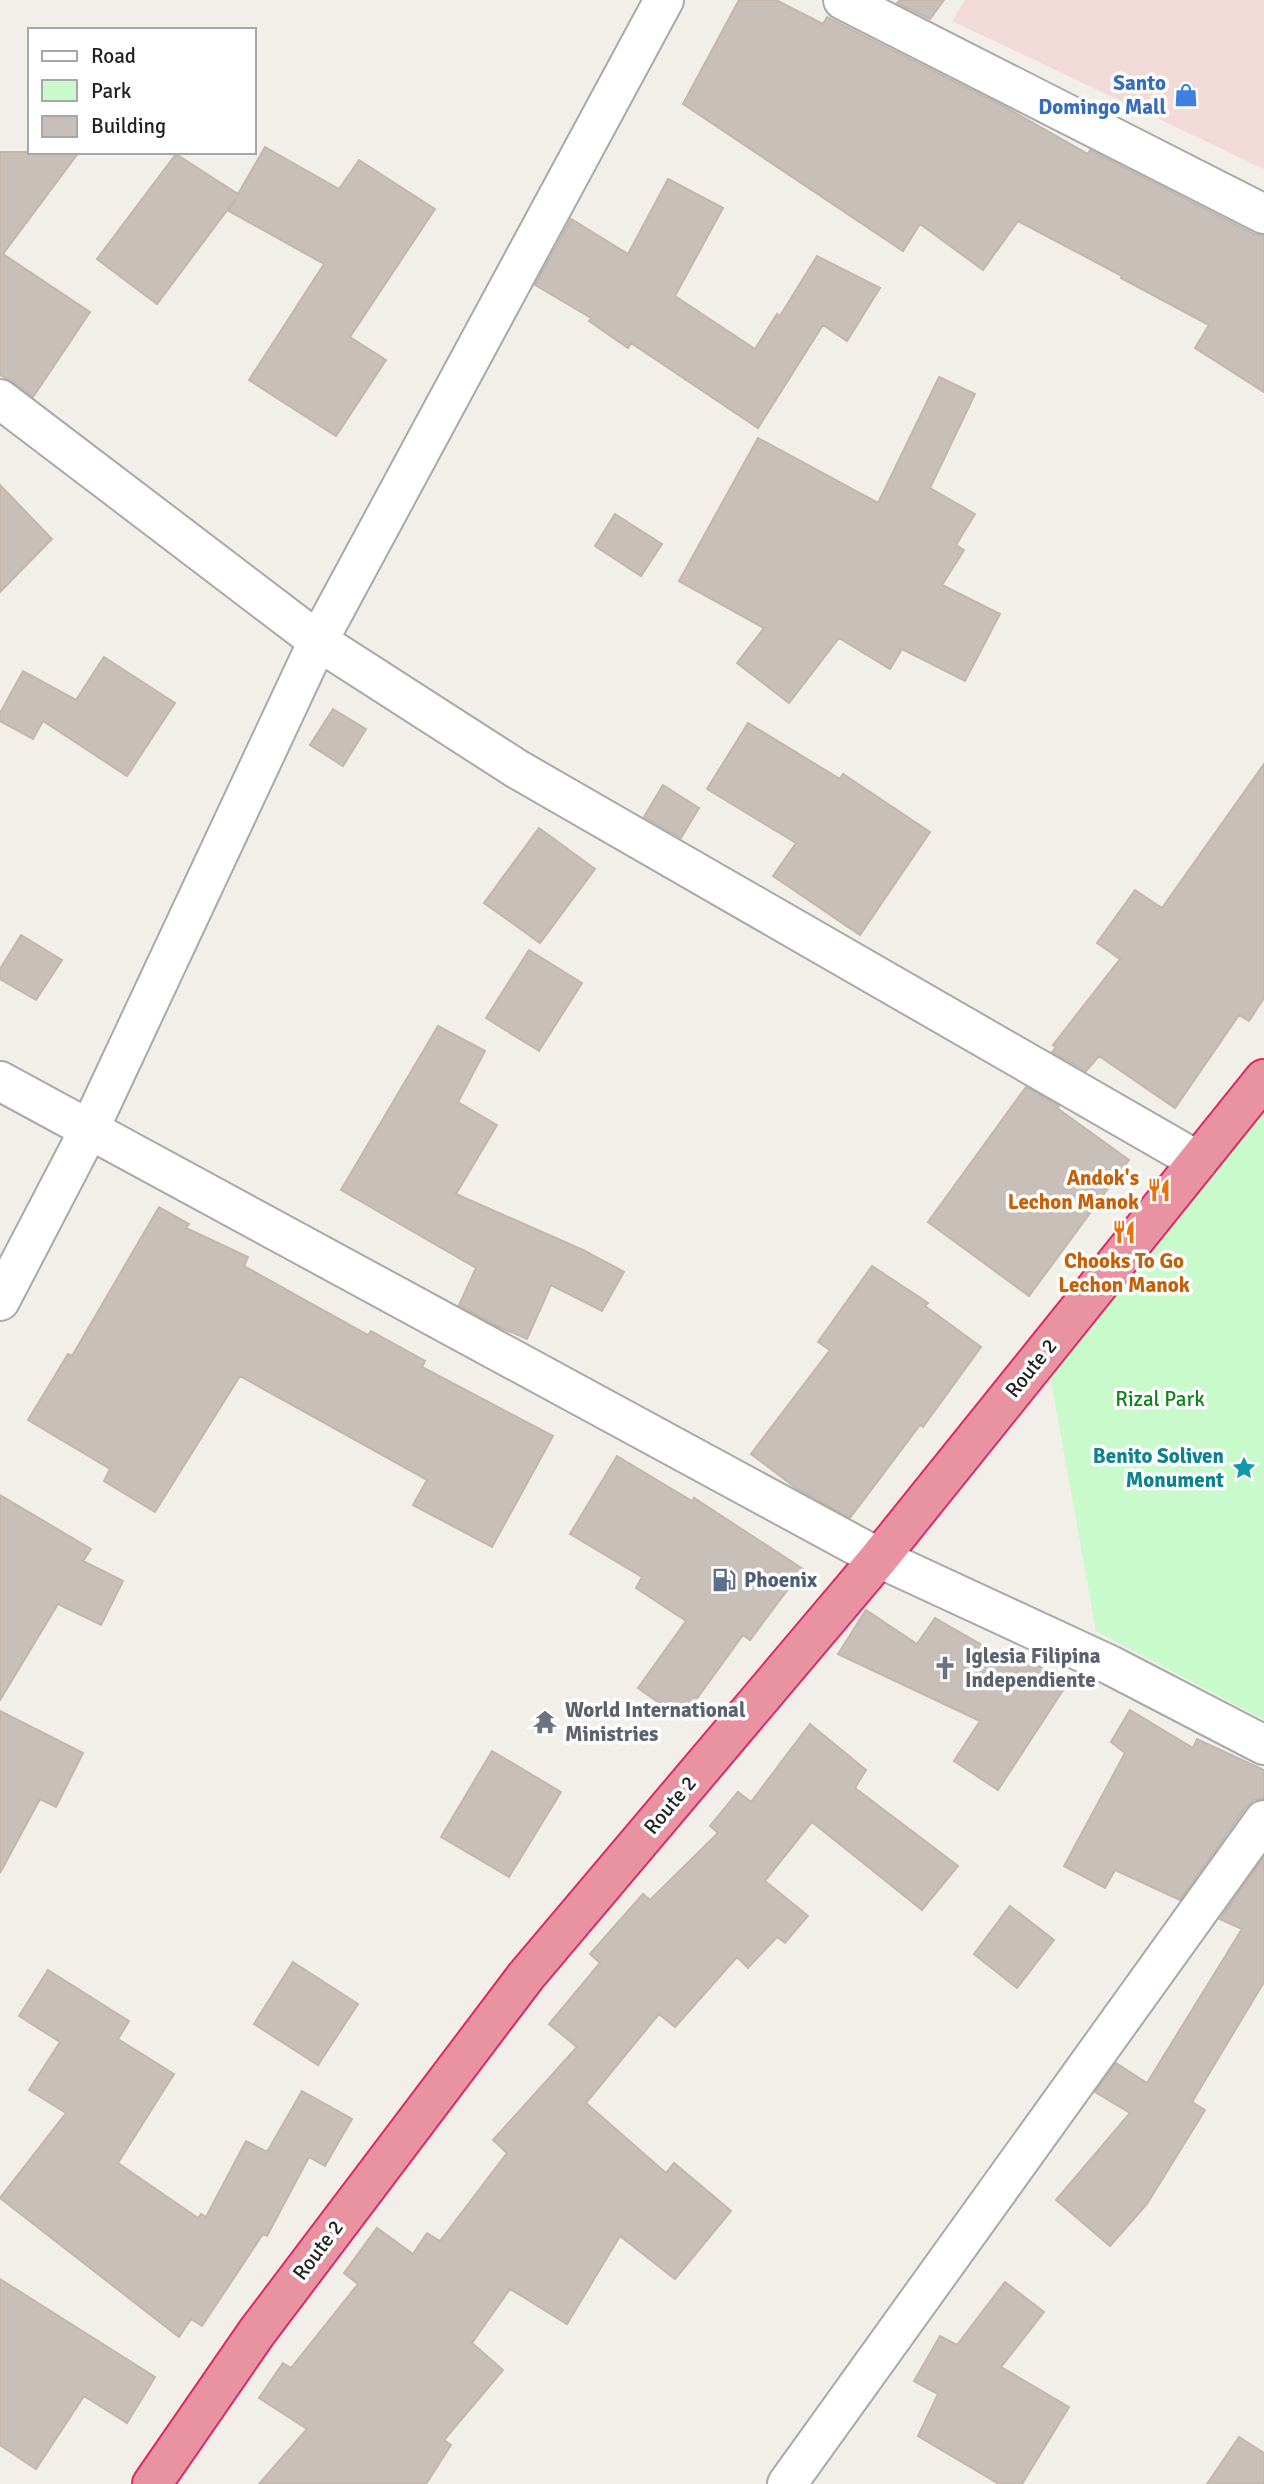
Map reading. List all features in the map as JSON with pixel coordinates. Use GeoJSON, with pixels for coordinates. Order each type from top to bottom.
{"type":"FeatureCollection","features":[{"type":"Feature","properties":{"kind":"highway","name":"Route 2"},"geometry":{"type":"LineString","coordinates":[[152,2484],[257,2332],[526,1976],[879,1558],[1264,1079]]}},
{"type":"Feature","properties":{"kind":"street"},"geometry":{"type":"LineString","coordinates":[[0,1301],[89,1130],[317,641],[663,0]]}},
{"type":"Feature","properties":{"kind":"street"},"geometry":{"type":"LineString","coordinates":[[843,0],[1264,214]]}},
{"type":"Feature","properties":{"kind":"street"},"geometry":{"type":"LineString","coordinates":[[0,399],[317,641],[517,769],[1198,1161]]}},
{"type":"Feature","properties":{"kind":"street"},"geometry":{"type":"LineString","coordinates":[[0,1081],[879,1558],[1110,1665],[1264,1745]]}},
{"type":"Feature","properties":{"kind":"street"},"geometry":{"type":"LineString","coordinates":[[787,2484],[1264,1820]]}},
{"type":"Feature","properties":{"kind":"shaded area","name":"Santo Domingo Mall"},"geometry":{"type":"Polygon","coordinates":[[[965,0],[1264,0],[1264,169],[952,21],[965,0]]]}},
{"type":"Feature","properties":{"kind":"green space","name":"Rizal Park"},"geometry":{"type":"Polygon","coordinates":[[[1264,1110],[1264,1720],[1096,1631],[1049,1370],[1264,1110]]]}},
{"type":"Feature","properties":{"kind":"building"},"geometry":{"type":"Polygon","coordinates":[[[739,0],[776,0],[823,24],[827,17],[1005,107],[1088,154],[1090,150],[1254,234],[1264,236],[1264,392],[1195,348],[1209,325],[1018,221],[983,270],[920,224],[903,251],[683,104],[739,0]]]}},
{"type":"Feature","properties":{"kind":"building"},"geometry":{"type":"Polygon","coordinates":[[[900,0],[944,0],[930,19],[897,3],[900,0]]]}},
{"type":"Feature","properties":{"kind":"building"},"geometry":{"type":"Polygon","coordinates":[[[265,147],[339,189],[359,160],[435,209],[350,337],[386,360],[336,436],[249,380],[324,264],[229,211],[237,197],[157,304],[97,259],[176,154],[238,194],[265,147]]]}},
{"type":"Feature","properties":{"kind":"building"},"geometry":{"type":"Polygon","coordinates":[[[0,152],[78,154],[3,254],[90,312],[33,397],[0,375],[0,152]]]}},
{"type":"Feature","properties":{"kind":"building"},"geometry":{"type":"Polygon","coordinates":[[[668,179],[723,208],[675,296],[755,349],[777,314],[780,316],[817,256],[880,288],[847,341],[823,325],[758,428],[631,343],[628,348],[589,321],[591,318],[535,285],[571,219],[628,254],[668,179]]]}},
{"type":"Feature","properties":{"kind":"building"},"geometry":{"type":"Polygon","coordinates":[[[939,377],[975,394],[930,488],[975,514],[956,545],[964,550],[942,585],[1000,614],[965,681],[902,649],[890,669],[839,638],[789,703],[737,663],[764,628],[679,581],[758,438],[878,503],[939,377]]]}},
{"type":"Feature","properties":{"kind":"building"},"geometry":{"type":"Polygon","coordinates":[[[0,485],[52,539],[0,592],[0,485]]]}},
{"type":"Feature","properties":{"kind":"building"},"geometry":{"type":"Polygon","coordinates":[[[615,514],[662,544],[641,576],[595,546],[615,514]]]}},
{"type":"Feature","properties":{"kind":"building"},"geometry":{"type":"Polygon","coordinates":[[[104,657],[175,703],[127,776],[43,721],[33,739],[0,721],[0,713],[23,671],[76,700],[104,657]]]}},
{"type":"Feature","properties":{"kind":"building"},"geometry":{"type":"Polygon","coordinates":[[[333,709],[366,729],[343,766],[310,745],[333,709]]]}},
{"type":"Feature","properties":{"kind":"building"},"geometry":{"type":"Polygon","coordinates":[[[748,723],[840,779],[843,774],[930,832],[860,935],[773,876],[796,843],[707,789],[748,723]]]}},
{"type":"Feature","properties":{"kind":"building"},"geometry":{"type":"Polygon","coordinates":[[[1264,764],[1264,998],[1249,1021],[1239,1015],[1175,1108],[1099,1056],[1086,1071],[1052,1052],[1056,1047],[1053,1045],[1120,959],[1097,943],[1135,890],[1162,908],[1264,764]]]}},
{"type":"Feature","properties":{"kind":"building"},"geometry":{"type":"Polygon","coordinates":[[[663,785],[699,808],[681,838],[644,817],[663,785]]]}},
{"type":"Feature","properties":{"kind":"building"},"geometry":{"type":"Polygon","coordinates":[[[539,828],[595,869],[540,943],[484,903],[539,828]]]}},
{"type":"Feature","properties":{"kind":"building"},"geometry":{"type":"Polygon","coordinates":[[[21,935],[62,960],[36,1000],[0,979],[0,969],[21,935]]]}},
{"type":"Feature","properties":{"kind":"building"},"geometry":{"type":"Polygon","coordinates":[[[529,950],[582,983],[539,1051],[486,1018],[529,950]]]}},
{"type":"Feature","properties":{"kind":"building"},"geometry":{"type":"Polygon","coordinates":[[[438,1026],[485,1051],[458,1102],[497,1125],[456,1194],[583,1250],[624,1272],[602,1311],[551,1285],[527,1339],[497,1326],[459,1305],[476,1268],[341,1190],[438,1026]]]}},
{"type":"Feature","properties":{"kind":"building"},"geometry":{"type":"Polygon","coordinates":[[[1026,1087],[1059,1106],[1057,1108],[1129,1160],[1029,1296],[928,1222],[1026,1087]]]}},
{"type":"Feature","properties":{"kind":"building"},"geometry":{"type":"Polygon","coordinates":[[[159,1207],[189,1224],[186,1228],[248,1257],[244,1266],[368,1335],[371,1331],[425,1361],[422,1367],[553,1436],[492,1547],[413,1505],[427,1480],[240,1376],[155,1512],[104,1481],[110,1469],[28,1420],[68,1354],[72,1356],[159,1207]]]}},
{"type":"Feature","properties":{"kind":"building"},"geometry":{"type":"Polygon","coordinates":[[[872,1266],[928,1303],[925,1306],[981,1347],[923,1427],[920,1425],[850,1518],[796,1488],[751,1454],[830,1350],[818,1342],[872,1266]]]}},
{"type":"Feature","properties":{"kind":"building"},"geometry":{"type":"Polygon","coordinates":[[[617,1456],[692,1501],[694,1498],[803,1569],[750,1640],[743,1635],[682,1719],[638,1688],[686,1621],[636,1588],[642,1577],[570,1534],[617,1456]]]}},
{"type":"Feature","properties":{"kind":"building"},"geometry":{"type":"Polygon","coordinates":[[[0,1495],[91,1549],[83,1561],[123,1581],[101,1625],[58,1604],[0,1700],[0,1495]]]}},
{"type":"Feature","properties":{"kind":"building"},"geometry":{"type":"Polygon","coordinates":[[[866,1610],[917,1644],[935,1618],[1017,1665],[1023,1656],[1067,1684],[998,1790],[954,1761],[980,1721],[838,1654],[866,1610]]]}},
{"type":"Feature","properties":{"kind":"building"},"geometry":{"type":"Polygon","coordinates":[[[1130,1710],[1193,1748],[1197,1739],[1264,1770],[1264,1798],[1254,1800],[1246,1807],[1180,1900],[1115,1870],[1105,1888],[1064,1866],[1125,1753],[1111,1742],[1130,1710]]]}},
{"type":"Feature","properties":{"kind":"building"},"geometry":{"type":"Polygon","coordinates":[[[0,1711],[83,1753],[56,1807],[40,1799],[0,1873],[0,1711]]]}},
{"type":"Feature","properties":{"kind":"building"},"geometry":{"type":"Polygon","coordinates":[[[810,1724],[866,1770],[855,1788],[958,1866],[922,1910],[812,1822],[765,1881],[808,1916],[785,1943],[777,1937],[748,1968],[737,1957],[675,2027],[659,2014],[586,2103],[666,2173],[674,2163],[731,2211],[675,2279],[620,2236],[567,2324],[510,2289],[472,2343],[503,2370],[444,2440],[451,2445],[426,2484],[259,2484],[307,2429],[259,2398],[283,2363],[291,2368],[358,2284],[344,2273],[377,2228],[413,2254],[427,2233],[440,2241],[507,2153],[493,2140],[577,2047],[549,2024],[600,1963],[590,1954],[643,1894],[650,1900],[718,1833],[710,1826],[738,1792],[751,1802],[810,1724]]]}},
{"type":"Feature","properties":{"kind":"building"},"geometry":{"type":"Polygon","coordinates":[[[492,1751],[561,1792],[509,1877],[441,1837],[492,1751]]]}},
{"type":"Feature","properties":{"kind":"building"},"geometry":{"type":"Polygon","coordinates":[[[1264,1857],[1264,1982],[1192,2102],[1205,2110],[1147,2204],[1110,2246],[1056,2200],[1130,2113],[1095,2092],[1116,2063],[1147,2083],[1242,1929],[1220,1919],[1264,1857]]]}},
{"type":"Feature","properties":{"kind":"building"},"geometry":{"type":"Polygon","coordinates":[[[1010,1906],[1054,1940],[1017,1988],[974,1954],[1010,1906]]]}},
{"type":"Feature","properties":{"kind":"building"},"geometry":{"type":"Polygon","coordinates":[[[293,1962],[358,2004],[318,2065],[254,2024],[293,1962]]]}},
{"type":"Feature","properties":{"kind":"building"},"geometry":{"type":"Polygon","coordinates":[[[48,1970],[129,2021],[118,2039],[174,2074],[118,2163],[198,2218],[201,2214],[206,2217],[246,2141],[267,2152],[302,2091],[352,2119],[325,2166],[309,2157],[267,2236],[263,2234],[202,2326],[191,2319],[179,2337],[0,2198],[66,2113],[29,2090],[60,2042],[19,2016],[48,1970]]]}},
{"type":"Feature","properties":{"kind":"building"},"geometry":{"type":"Polygon","coordinates":[[[0,2279],[155,2377],[127,2423],[84,2396],[36,2469],[0,2445],[0,2279]]]}},
{"type":"Feature","properties":{"kind":"building"},"geometry":{"type":"Polygon","coordinates":[[[1005,2282],[1044,2312],[1001,2367],[1069,2407],[1022,2484],[999,2484],[918,2436],[938,2394],[914,2381],[940,2336],[957,2345],[1005,2282]]]}},
{"type":"Feature","properties":{"kind":"building"},"geometry":{"type":"Polygon","coordinates":[[[1239,2437],[1264,2453],[1264,2484],[1207,2484],[1239,2437]]]}},
{"type":"Feature","properties":{"kind":"place","name":"Santo Domingo Mall"},"geometry":{"type":"Point","coordinates":[1186,95]}},
{"type":"Feature","properties":{"kind":"place","name":"Andok's Lechon Manok"},"geometry":{"type":"Point","coordinates":[1159,1190]}},
{"type":"Feature","properties":{"kind":"place","name":"Chooks To Go Lechon Manok"},"geometry":{"type":"Point","coordinates":[1124,1232]}},
{"type":"Feature","properties":{"kind":"place","name":"Benito Soliven Monument"},"geometry":{"type":"Point","coordinates":[1244,1468]}},
{"type":"Feature","properties":{"kind":"place","name":"Phoenix"},"geometry":{"type":"Point","coordinates":[724,1580]}},
{"type":"Feature","properties":{"kind":"place","name":"Iglesia Filipina Independiente"},"geometry":{"type":"Point","coordinates":[945,1668]}},
{"type":"Feature","properties":{"kind":"place","name":"World International Ministries"},"geometry":{"type":"Point","coordinates":[545,1722]}}]}
